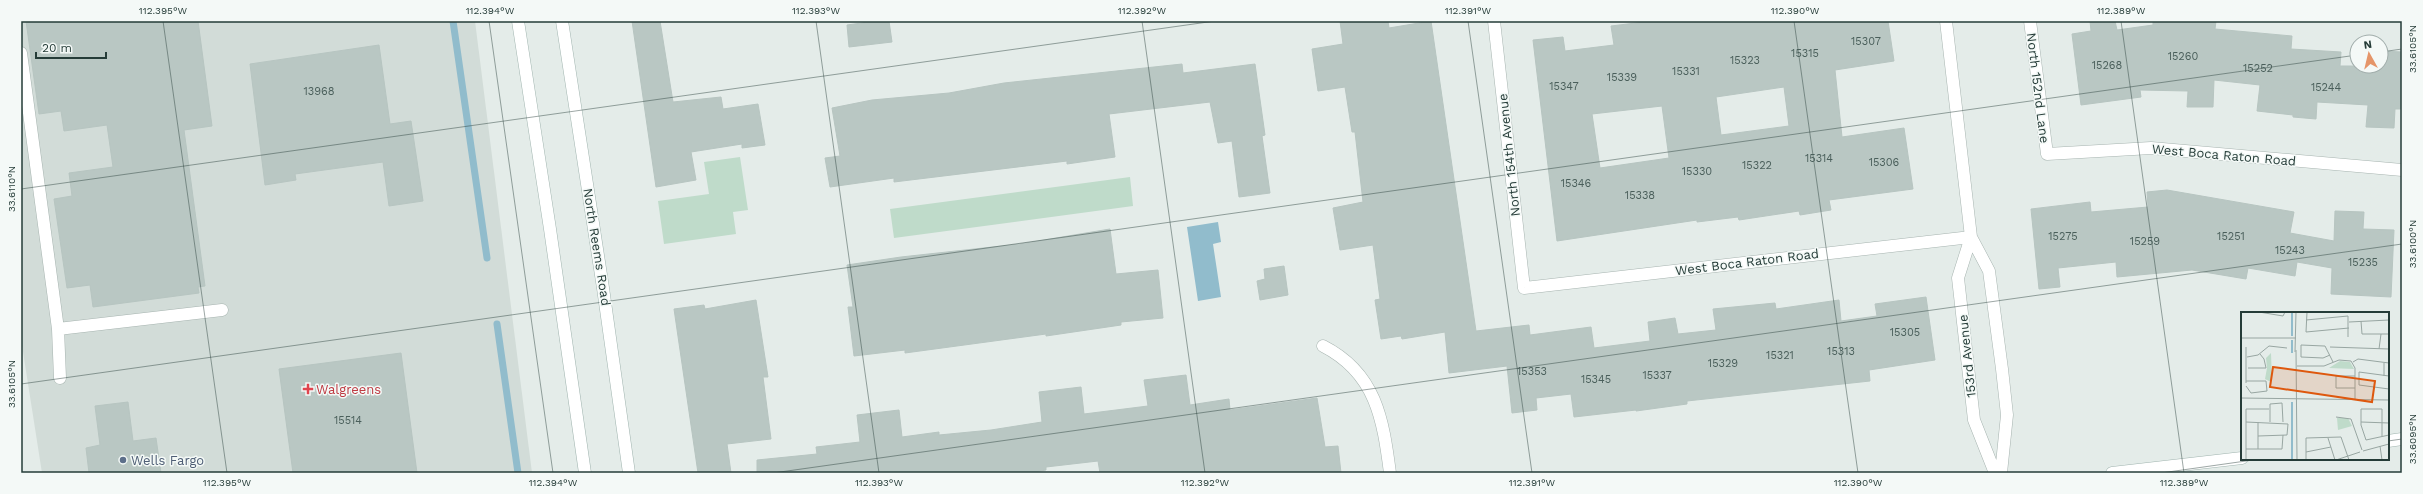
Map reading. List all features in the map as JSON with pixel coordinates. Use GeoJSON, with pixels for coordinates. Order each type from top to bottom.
{"type":"FeatureCollection","features":[{"type":"Feature","properties":{"kind":"street"},"geometry":{"type":"LineString","coordinates":[[518,21],[585,473]]}},
{"type":"Feature","properties":{"kind":"street","name":"North Reems Road"},"geometry":{"type":"LineString","coordinates":[[562,21],[603,288],[629,473]]}},
{"type":"Feature","properties":{"kind":"street","name":"North 154th Avenue"},"geometry":{"type":"LineString","coordinates":[[1494,21],[1524,288]]}},
{"type":"Feature","properties":{"kind":"street","name":"153rd Avenue"},"geometry":{"type":"LineString","coordinates":[[1946,21],[1970,236],[1958,278],[1974,420],[1995,473]]}},
{"type":"Feature","properties":{"kind":"street","name":"North 152nd Lane"},"geometry":{"type":"LineString","coordinates":[[2030,21],[2047,154]]}},
{"type":"Feature","properties":{"kind":"street"},"geometry":{"type":"LineString","coordinates":[[21,53],[58,330],[60,378]]}},
{"type":"Feature","properties":{"kind":"street","name":"West Boca Raton Road"},"geometry":{"type":"LineString","coordinates":[[2047,154],[2151,148],[2402,170]]}},
{"type":"Feature","properties":{"kind":"street","name":"West Boca Raton Road"},"geometry":{"type":"LineString","coordinates":[[1524,288],[1970,236]]}},
{"type":"Feature","properties":{"kind":"street","name":"153rd Avenue"},"geometry":{"type":"LineString","coordinates":[[1970,236],[1990,271],[2007,415],[2001,473]]}},
{"type":"Feature","properties":{"kind":"street"},"geometry":{"type":"LineString","coordinates":[[58,330],[222,310]]}},
{"type":"Feature","properties":{"kind":"street"},"geometry":{"type":"LineString","coordinates":[[1323,346],[1340,355],[1357,371],[1374,396],[1384,428],[1390,473]]}},
{"type":"Feature","properties":{"kind":"street"},"geometry":{"type":"LineString","coordinates":[[2389,440],[2402,439]]}},
{"type":"Feature","properties":{"kind":"street"},"geometry":{"type":"LineString","coordinates":[[2112,473],[2241,458]]}},
{"type":"Feature","properties":{"kind":"shaded area"},"geometry":{"type":"Polygon","coordinates":[[[21,21],[475,21],[532,473],[42,473],[21,339],[21,21]]]}},
{"type":"Feature","properties":{"kind":"green space"},"geometry":{"type":"Polygon","coordinates":[[[740,157],[748,210],[733,212],[736,234],[664,244],[658,201],[709,194],[704,162],[740,157]]]}},
{"type":"Feature","properties":{"kind":"green space"},"geometry":{"type":"Polygon","coordinates":[[[1130,177],[1133,206],[894,238],[890,209],[1130,177]]]}},
{"type":"Feature","properties":{"kind":"water"},"geometry":{"type":"Polygon","coordinates":[[[1218,222],[1221,242],[1213,244],[1221,297],[1198,301],[1187,227],[1218,222]]]}},
{"type":"Feature","properties":{"kind":"building"},"geometry":{"type":"Polygon","coordinates":[[[26,21],[198,21],[212,126],[184,130],[205,286],[198,287],[199,293],[93,307],[90,285],[67,288],[54,199],[72,196],[69,173],[113,167],[107,125],[64,131],[61,111],[39,114],[26,21]]]}},
{"type":"Feature","properties":{"kind":"building"},"geometry":{"type":"Polygon","coordinates":[[[632,21],[660,21],[673,102],[721,97],[723,109],[758,104],[765,145],[742,148],[742,144],[691,152],[696,180],[656,187],[632,21]]]}},
{"type":"Feature","properties":{"kind":"building"},"geometry":{"type":"Polygon","coordinates":[[[876,21],[889,21],[892,42],[849,47],[847,25],[876,21]]]}},
{"type":"Feature","properties":{"kind":"building"},"geometry":{"type":"Polygon","coordinates":[[[1340,21],[1388,21],[1389,28],[1431,21],[1476,331],[1529,325],[1530,335],[1591,327],[1594,348],[1650,341],[1648,322],[1675,318],[1678,334],[1716,330],[1713,309],[1775,303],[1776,309],[1839,300],[1841,321],[1877,316],[1875,304],[1926,297],[1935,360],[1869,370],[1870,381],[1687,401],[1687,404],[1574,417],[1571,394],[1536,398],[1537,410],[1512,413],[1507,366],[1449,373],[1445,332],[1402,339],[1401,336],[1381,339],[1375,300],[1380,299],[1373,245],[1340,250],[1333,208],[1363,202],[1355,132],[1352,132],[1345,87],[1318,91],[1312,49],[1343,44],[1340,21]]]}},
{"type":"Feature","properties":{"kind":"building"},"geometry":{"type":"Polygon","coordinates":[[[1652,21],[1888,21],[1894,61],[1835,70],[1842,137],[1904,128],[1913,189],[1829,200],[1831,210],[1800,215],[1799,211],[1739,220],[1738,217],[1697,222],[1697,220],[1557,241],[1533,40],[1563,37],[1565,51],[1614,45],[1611,26],[1652,21]],[[1784,87],[1716,97],[1721,135],[1789,126],[1784,87]],[[1662,106],[1592,114],[1600,168],[1669,158],[1662,106]]]}},
{"type":"Feature","properties":{"kind":"building"},"geometry":{"type":"Polygon","coordinates":[[[2090,21],[2115,21],[2117,30],[2153,25],[2153,21],[2216,21],[2215,29],[2292,36],[2291,49],[2341,52],[2340,66],[2349,66],[2349,74],[2389,74],[2389,51],[2402,52],[2402,109],[2395,109],[2394,128],[2366,127],[2368,105],[2317,102],[2316,119],[2293,117],[2293,115],[2257,111],[2260,85],[2214,80],[2213,107],[2187,107],[2188,91],[2140,90],[2141,97],[2081,105],[2072,34],[2091,31],[2090,21]]]}},
{"type":"Feature","properties":{"kind":"building"},"geometry":{"type":"Polygon","coordinates":[[[379,45],[390,124],[411,121],[423,201],[389,206],[383,162],[295,174],[296,180],[265,185],[250,64],[379,45]]]}},
{"type":"Feature","properties":{"kind":"building"},"geometry":{"type":"Polygon","coordinates":[[[1182,64],[1183,73],[1255,64],[1265,135],[1262,136],[1270,193],[1239,197],[1232,141],[1218,143],[1210,102],[1109,114],[1115,157],[1067,164],[1067,161],[894,182],[894,178],[830,187],[825,158],[840,156],[832,108],[872,100],[949,93],[1004,83],[1182,64]]]}},
{"type":"Feature","properties":{"kind":"building"},"geometry":{"type":"Polygon","coordinates":[[[2167,190],[2294,212],[2290,233],[2334,241],[2335,211],[2364,212],[2363,229],[2394,230],[2391,297],[2331,294],[2332,268],[2297,262],[2295,276],[2248,268],[2246,279],[2192,270],[2117,277],[2116,262],[2058,268],[2060,287],[2039,289],[2031,209],[2090,202],[2091,212],[2148,207],[2147,192],[2167,190]]]}},
{"type":"Feature","properties":{"kind":"building"},"geometry":{"type":"Polygon","coordinates":[[[1110,229],[1116,274],[1158,270],[1163,318],[1121,322],[1121,325],[1046,336],[1046,334],[905,353],[905,350],[854,356],[848,307],[853,307],[847,265],[901,257],[1020,244],[1110,229]]]}},
{"type":"Feature","properties":{"kind":"building"},"geometry":{"type":"Polygon","coordinates":[[[1284,266],[1288,295],[1260,300],[1257,281],[1265,279],[1264,269],[1284,266]]]}},
{"type":"Feature","properties":{"kind":"building"},"geometry":{"type":"Polygon","coordinates":[[[756,300],[768,377],[763,377],[771,439],[727,444],[731,473],[698,473],[674,309],[704,305],[705,309],[756,300]]]}},
{"type":"Feature","properties":{"kind":"building","name":"Walgreens"},"geometry":{"type":"Polygon","coordinates":[[[401,353],[417,473],[293,473],[279,369],[401,353]]]}},
{"type":"Feature","properties":{"kind":"building"},"geometry":{"type":"Polygon","coordinates":[[[1186,375],[1190,405],[1229,399],[1230,410],[1317,398],[1325,447],[1338,446],[1341,473],[1100,473],[1098,461],[1046,467],[1046,470],[1029,473],[757,473],[757,460],[817,454],[816,447],[860,442],[857,415],[899,410],[902,437],[939,432],[939,435],[991,430],[1042,422],[1039,392],[1081,387],[1084,414],[1148,406],[1144,380],[1186,375]]]}},
{"type":"Feature","properties":{"kind":"building","name":"Wells Fargo"},"geometry":{"type":"Polygon","coordinates":[[[128,402],[133,441],[156,438],[161,473],[89,473],[86,448],[100,445],[95,406],[128,402]]]}},
{"type":"Feature","properties":{"kind":"waterway"},"geometry":{"type":"LineString","coordinates":[[453,21],[487,258]]}},
{"type":"Feature","properties":{"kind":"waterway"},"geometry":{"type":"LineString","coordinates":[[497,324],[518,473]]}},
{"type":"Feature","properties":{"kind":"place","name":"Walgreens"},"geometry":{"type":"Point","coordinates":[308,389]}},
{"type":"Feature","properties":{"kind":"place","name":"Wells Fargo"},"geometry":{"type":"Point","coordinates":[123,460]}}]}
